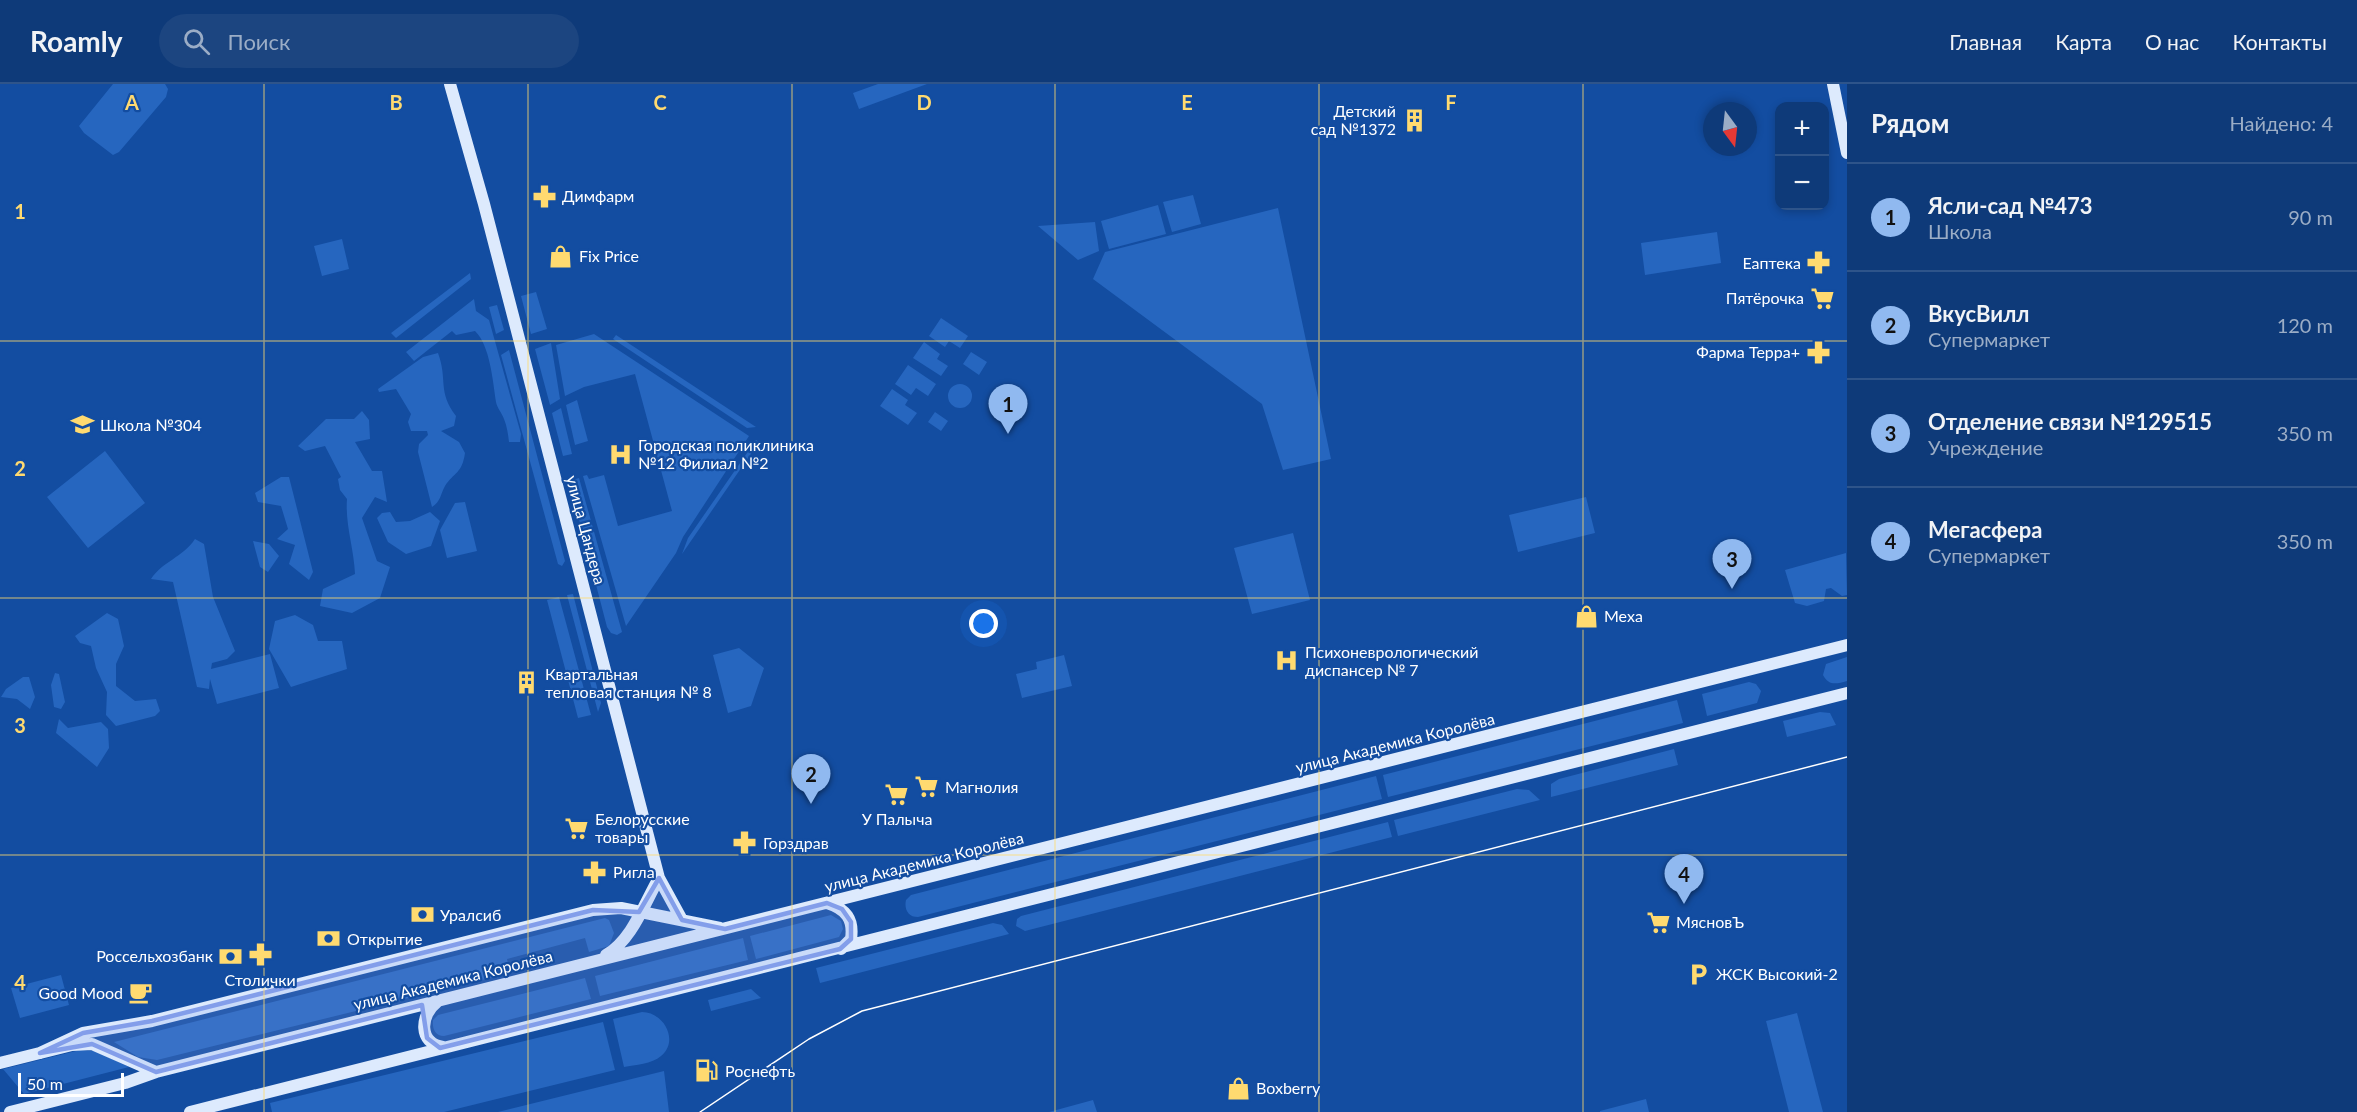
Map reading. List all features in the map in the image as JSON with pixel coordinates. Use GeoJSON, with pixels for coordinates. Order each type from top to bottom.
{"type":"FeatureCollection","features":[{"type":"Feature","properties":{"kind":"main road","name":"улица Цандера"},"geometry":{"type":"LineString","coordinates":[[450,84],[489,225],[659,878],[682,920]]}},
{"type":"Feature","properties":{"kind":"main road"},"geometry":{"type":"LineString","coordinates":[[1833,84],[1847,153]]}},
{"type":"Feature","properties":{"kind":"main road","name":"улица Академика Королёва"},"geometry":{"type":"LineString","coordinates":[[10,1112],[125,1083],[156,1072],[1847,645]]}},
{"type":"Feature","properties":{"kind":"main road"},"geometry":{"type":"LineString","coordinates":[[438,1001],[426,1013],[424,1030],[433,1044],[441,1048],[840,950],[1847,693]]}},
{"type":"Feature","properties":{"kind":"main road"},"geometry":{"type":"LineString","coordinates":[[591,962],[621,944],[659,878]]}},
{"type":"Feature","properties":{"kind":"main road"},"geometry":{"type":"LineString","coordinates":[[827,903],[842,909],[851,922],[851,939],[840,950]]}},
{"type":"Feature","properties":{"kind":"main road"},"geometry":{"type":"LineString","coordinates":[[40,1053],[83,1033],[152,1021],[593,910],[621,908],[725,928]]}},
{"type":"Feature","properties":{"kind":"main road"},"geometry":{"type":"LineString","coordinates":[[0,1063],[72,1045],[92,1044],[156,1072]]}},
{"type":"Feature","properties":{"kind":"main road"},"geometry":{"type":"LineString","coordinates":[[190,1112],[449,1046]]}},
{"type":"Feature","properties":{"kind":"highlighted area"},"geometry":{"type":"Polygon","coordinates":[[[659,878],[682,920],[699,924],[725,929],[827,903],[842,909],[851,922],[851,939],[840,949],[440,1048],[427,1038],[422,1005],[156,1072],[92,1044],[40,1053],[83,1033],[152,1021],[593,910],[639,912],[659,878]]]}},
{"type":"Feature","properties":{"kind":"shaded area"},"geometry":{"type":"Polygon","coordinates":[[[113,84],[165,84],[168,89],[166,97],[119,152],[113,155],[84,133],[79,126],[113,84]]]}},
{"type":"Feature","properties":{"kind":"shaded area"},"geometry":{"type":"Polygon","coordinates":[[[878,84],[927,84],[859,109],[853,93],[878,84]]]}},
{"type":"Feature","properties":{"kind":"shaded area"},"geometry":{"type":"Polygon","coordinates":[[[1193,195],[1201,224],[1172,232],[1163,202],[1193,195]]]}},
{"type":"Feature","properties":{"kind":"shaded area"},"geometry":{"type":"Polygon","coordinates":[[[1158,205],[1166,234],[1109,249],[1101,221],[1158,205]]]}},
{"type":"Feature","properties":{"kind":"shaded area"},"geometry":{"type":"Polygon","coordinates":[[[1278,208],[1331,459],[1283,470],[1262,404],[1093,279],[1105,252],[1278,208]]]}},
{"type":"Feature","properties":{"kind":"shaded area"},"geometry":{"type":"Polygon","coordinates":[[[1095,222],[1099,251],[1078,260],[1038,226],[1095,222]]]}},
{"type":"Feature","properties":{"kind":"shaded area"},"geometry":{"type":"Polygon","coordinates":[[[1717,232],[1721,263],[1645,275],[1641,243],[1717,232]]]}},
{"type":"Feature","properties":{"kind":"shaded area"},"geometry":{"type":"Polygon","coordinates":[[[342,239],[349,269],[322,276],[314,246],[342,239]]]}},
{"type":"Feature","properties":{"kind":"shaded area"},"geometry":{"type":"Polygon","coordinates":[[[470,273],[471,279],[396,338],[391,333],[470,273]]]}},
{"type":"Feature","properties":{"kind":"shaded area"},"geometry":{"type":"Polygon","coordinates":[[[536,292],[547,329],[531,334],[521,296],[536,292]]]}},
{"type":"Feature","properties":{"kind":"shaded area"},"geometry":{"type":"Polygon","coordinates":[[[474,299],[476,311],[489,320],[521,434],[520,442],[509,442],[505,422],[496,402],[487,354],[475,331],[456,335],[452,331],[414,361],[406,352],[474,299]]]}},
{"type":"Feature","properties":{"kind":"shaded area"},"geometry":{"type":"Polygon","coordinates":[[[497,305],[504,330],[496,334],[489,307],[497,305]]]}},
{"type":"Feature","properties":{"kind":"shaded area"},"geometry":{"type":"Polygon","coordinates":[[[941,318],[968,336],[960,348],[949,341],[945,347],[929,336],[941,318]]]}},
{"type":"Feature","properties":{"kind":"shaded area"},"geometry":{"type":"Polygon","coordinates":[[[594,334],[749,436],[683,537],[676,553],[626,626],[583,476],[587,475],[589,479],[604,475],[618,526],[672,511],[635,374],[584,387],[565,396],[556,345],[594,334]]]}},
{"type":"Feature","properties":{"kind":"shaded area"},"geometry":{"type":"Polygon","coordinates":[[[616,335],[756,427],[747,428],[613,339],[616,335]]]}},
{"type":"Feature","properties":{"kind":"shaded area"},"geometry":{"type":"Polygon","coordinates":[[[924,342],[940,354],[937,359],[948,366],[941,376],[913,358],[924,342]]]}},
{"type":"Feature","properties":{"kind":"shaded area"},"geometry":{"type":"Polygon","coordinates":[[[551,343],[560,399],[550,405],[535,349],[551,343]]]}},
{"type":"Feature","properties":{"kind":"shaded area"},"geometry":{"type":"Polygon","coordinates":[[[509,350],[565,561],[562,566],[558,564],[501,355],[509,350]]]}},
{"type":"Feature","properties":{"kind":"shaded area"},"geometry":{"type":"Polygon","coordinates":[[[971,352],[987,362],[979,375],[963,364],[971,352]]]}},
{"type":"Feature","properties":{"kind":"shaded area"},"geometry":{"type":"Polygon","coordinates":[[[438,353],[447,399],[456,416],[454,426],[441,431],[459,442],[465,453],[460,469],[448,481],[439,500],[432,507],[418,452],[419,444],[428,435],[427,431],[411,431],[408,422],[411,414],[396,389],[379,392],[378,389],[423,357],[438,353]]]}},
{"type":"Feature","properties":{"kind":"shaded area"},"geometry":{"type":"Polygon","coordinates":[[[908,365],[936,384],[928,396],[916,388],[911,395],[895,384],[908,365]]]}},
{"type":"Feature","properties":{"kind":"shaded area"},"geometry":{"type":"Polygon","coordinates":[[[960,384],[968,388],[972,396],[968,404],[960,408],[952,404],[948,396],[952,388],[960,384]]]}},
{"type":"Feature","properties":{"kind":"shaded area"},"geometry":{"type":"Polygon","coordinates":[[[892,389],[908,400],[905,405],[917,413],[908,425],[880,406],[892,389]]]}},
{"type":"Feature","properties":{"kind":"shaded area"},"geometry":{"type":"Polygon","coordinates":[[[577,400],[588,441],[575,445],[566,405],[577,400]]]}},
{"type":"Feature","properties":{"kind":"shaded area"},"geometry":{"type":"Polygon","coordinates":[[[561,408],[572,454],[563,456],[552,413],[561,408]]]}},
{"type":"Feature","properties":{"kind":"shaded area"},"geometry":{"type":"Polygon","coordinates":[[[362,411],[369,420],[370,439],[355,442],[372,471],[382,471],[387,502],[375,497],[362,518],[377,561],[390,567],[380,598],[352,613],[320,606],[323,589],[355,574],[347,518],[347,499],[340,490],[338,479],[341,477],[325,446],[305,451],[298,446],[326,419],[354,419],[362,411]]]}},
{"type":"Feature","properties":{"kind":"shaded area"},"geometry":{"type":"Polygon","coordinates":[[[935,412],[948,421],[941,431],[928,422],[935,412]]]}},
{"type":"Feature","properties":{"kind":"shaded area"},"geometry":{"type":"Polygon","coordinates":[[[756,440],[759,442],[682,554],[688,538],[756,440]]]}},
{"type":"Feature","properties":{"kind":"shaded area"},"geometry":{"type":"Polygon","coordinates":[[[105,451],[145,503],[88,548],[47,497],[105,451]]]}},
{"type":"Feature","properties":{"kind":"shaded area"},"geometry":{"type":"Polygon","coordinates":[[[281,477],[289,477],[313,572],[309,580],[289,564],[295,545],[277,539],[288,529],[281,506],[258,502],[255,493],[281,477]]]}},
{"type":"Feature","properties":{"kind":"shaded area"},"geometry":{"type":"Polygon","coordinates":[[[579,478],[622,632],[617,635],[611,633],[607,627],[569,481],[579,478]]]}},
{"type":"Feature","properties":{"kind":"shaded area"},"geometry":{"type":"Polygon","coordinates":[[[1586,497],[1595,533],[1518,552],[1509,515],[1586,497]]]}},
{"type":"Feature","properties":{"kind":"shaded area"},"geometry":{"type":"Polygon","coordinates":[[[465,502],[477,551],[447,558],[440,530],[455,503],[465,502]]]}},
{"type":"Feature","properties":{"kind":"shaded area"},"geometry":{"type":"Polygon","coordinates":[[[390,512],[396,522],[410,521],[430,512],[440,521],[431,546],[406,554],[388,542],[377,518],[382,513],[390,512]]]}},
{"type":"Feature","properties":{"kind":"shaded area"},"geometry":{"type":"Polygon","coordinates":[[[1293,533],[1310,600],[1252,614],[1234,548],[1293,533]]]}},
{"type":"Feature","properties":{"kind":"shaded area"},"geometry":{"type":"Polygon","coordinates":[[[195,539],[204,544],[213,597],[235,651],[227,659],[212,663],[211,669],[270,654],[279,688],[217,704],[210,679],[209,689],[197,687],[173,582],[151,579],[195,539]]]}},
{"type":"Feature","properties":{"kind":"shaded area"},"geometry":{"type":"Polygon","coordinates":[[[253,541],[269,544],[279,556],[268,572],[260,567],[253,541]]]}},
{"type":"Feature","properties":{"kind":"shaded area"},"geometry":{"type":"Polygon","coordinates":[[[1846,553],[1847,595],[1842,596],[1831,588],[1826,589],[1824,601],[1807,606],[1795,603],[1785,570],[1846,553]]]}},
{"type":"Feature","properties":{"kind":"shaded area"},"geometry":{"type":"Polygon","coordinates":[[[573,594],[601,703],[598,712],[567,595],[573,594]]]}},
{"type":"Feature","properties":{"kind":"shaded area"},"geometry":{"type":"Polygon","coordinates":[[[559,597],[591,715],[578,718],[547,600],[559,597]]]}},
{"type":"Feature","properties":{"kind":"shaded area"},"geometry":{"type":"Polygon","coordinates":[[[107,613],[118,619],[124,646],[116,664],[116,686],[135,701],[156,699],[160,711],[155,716],[116,726],[106,715],[107,692],[96,668],[91,646],[80,643],[75,636],[107,613]]]}},
{"type":"Feature","properties":{"kind":"shaded area"},"geometry":{"type":"Polygon","coordinates":[[[295,615],[313,625],[318,641],[342,641],[347,669],[291,687],[269,649],[275,621],[295,615]]]}},
{"type":"Feature","properties":{"kind":"shaded area"},"geometry":{"type":"Polygon","coordinates":[[[739,648],[764,668],[751,706],[728,713],[713,655],[739,648]]]}},
{"type":"Feature","properties":{"kind":"shaded area"},"geometry":{"type":"Polygon","coordinates":[[[1064,655],[1072,686],[1022,698],[1016,674],[1037,669],[1036,662],[1064,655]]]}},
{"type":"Feature","properties":{"kind":"shaded area"},"geometry":{"type":"Polygon","coordinates":[[[1847,657],[1847,681],[1830,683],[1823,675],[1826,664],[1847,657]]]}},
{"type":"Feature","properties":{"kind":"shaded area"},"geometry":{"type":"Polygon","coordinates":[[[55,673],[59,674],[65,702],[61,709],[54,707],[51,685],[55,673]]]}},
{"type":"Feature","properties":{"kind":"shaded area"},"geometry":{"type":"Polygon","coordinates":[[[23,677],[29,677],[35,697],[30,709],[17,699],[1,697],[6,689],[23,677]]]}},
{"type":"Feature","properties":{"kind":"shaded area"},"geometry":{"type":"Polygon","coordinates":[[[1749,682],[1756,684],[1761,691],[1757,703],[1707,716],[1702,694],[1749,682]]]}},
{"type":"Feature","properties":{"kind":"shaded area"},"geometry":{"type":"Polygon","coordinates":[[[1677,700],[1683,723],[1388,797],[1383,775],[1677,700]]]}},
{"type":"Feature","properties":{"kind":"shaded area"},"geometry":{"type":"Polygon","coordinates":[[[1820,712],[1830,713],[1836,725],[1787,737],[1783,721],[1820,712]]]}},
{"type":"Feature","properties":{"kind":"shaded area"},"geometry":{"type":"Polygon","coordinates":[[[59,719],[68,728],[101,722],[108,729],[109,748],[97,767],[56,733],[59,719]]]}},
{"type":"Feature","properties":{"kind":"shaded area"},"geometry":{"type":"Polygon","coordinates":[[[1674,749],[1678,765],[1551,797],[1551,784],[1559,779],[1674,749]]]}},
{"type":"Feature","properties":{"kind":"shaded area"},"geometry":{"type":"Polygon","coordinates":[[[1376,776],[1382,799],[918,917],[909,914],[906,909],[906,900],[911,895],[1376,776]]]}},
{"type":"Feature","properties":{"kind":"shaded area"},"geometry":{"type":"Polygon","coordinates":[[[1517,789],[1529,790],[1540,800],[1398,836],[1394,820],[1517,789]]]}},
{"type":"Feature","properties":{"kind":"shaded area"},"geometry":{"type":"Polygon","coordinates":[[[1388,822],[1392,837],[1025,931],[1016,926],[1017,919],[1021,916],[1388,822]]]}},
{"type":"Feature","properties":{"kind":"shaded area"},"geometry":{"type":"Polygon","coordinates":[[[831,915],[841,921],[843,929],[839,937],[756,959],[750,936],[831,915]]]}},
{"type":"Feature","properties":{"kind":"shaded area"},"geometry":{"type":"Polygon","coordinates":[[[605,918],[609,920],[614,933],[609,946],[589,952],[585,938],[507,959],[510,973],[157,1060],[138,1057],[114,1042],[605,918]]]}},
{"type":"Feature","properties":{"kind":"shaded area"},"geometry":{"type":"Polygon","coordinates":[[[993,923],[1002,925],[1009,934],[820,983],[816,968],[993,923]]]}},
{"type":"Feature","properties":{"kind":"shaded area"},"geometry":{"type":"Polygon","coordinates":[[[743,938],[748,960],[600,996],[595,976],[743,938]]]}},
{"type":"Feature","properties":{"kind":"shaded area"},"geometry":{"type":"Polygon","coordinates":[[[61,975],[69,1005],[20,1018],[11,988],[61,975]]]}},
{"type":"Feature","properties":{"kind":"shaded area"},"geometry":{"type":"Polygon","coordinates":[[[585,978],[591,999],[444,1036],[438,1035],[434,1029],[433,1020],[438,1015],[585,978]]]}},
{"type":"Feature","properties":{"kind":"shaded area"},"geometry":{"type":"Polygon","coordinates":[[[751,989],[761,998],[711,1011],[708,1000],[751,989]]]}},
{"type":"Feature","properties":{"kind":"shaded area"},"geometry":{"type":"Polygon","coordinates":[[[642,1012],[650,1013],[662,1022],[669,1035],[669,1042],[666,1050],[657,1059],[624,1067],[613,1019],[642,1012]]]}},
{"type":"Feature","properties":{"kind":"shaded area"},"geometry":{"type":"Polygon","coordinates":[[[1797,1013],[1823,1112],[1789,1112],[1766,1021],[1797,1013]]]}},
{"type":"Feature","properties":{"kind":"shaded area"},"geometry":{"type":"Polygon","coordinates":[[[603,1022],[615,1070],[444,1112],[272,1112],[270,1103],[603,1022]]]}},
{"type":"Feature","properties":{"kind":"shaded area"},"geometry":{"type":"Polygon","coordinates":[[[80,1050],[95,1051],[129,1067],[24,1094],[3,1069],[80,1050]]]}},
{"type":"Feature","properties":{"kind":"shaded area"},"geometry":{"type":"Polygon","coordinates":[[[664,1071],[669,1112],[498,1112],[664,1071]]]}},
{"type":"Feature","properties":{"kind":"shaded area"},"geometry":{"type":"Polygon","coordinates":[[[1646,1099],[1649,1112],[1600,1112],[1600,1111],[1646,1099]]]}},
{"type":"Feature","properties":{"kind":"shaded area"},"geometry":{"type":"Polygon","coordinates":[[[1093,1100],[1097,1112],[1049,1112],[1093,1100]]]}},
{"type":"Feature","properties":{"kind":"tram line"},"geometry":{"type":"LineString","coordinates":[[700,1112],[809,1039],[862,1011],[1847,757]]}},
{"type":"Feature","properties":{"kind":"place","name":"Детский сад №1372"},"geometry":{"type":"Point","coordinates":[1414,120]}},
{"type":"Feature","properties":{"kind":"place","name":"Димфарм"},"geometry":{"type":"Point","coordinates":[544,196]}},
{"type":"Feature","properties":{"kind":"place","name":"Fix Price"},"geometry":{"type":"Point","coordinates":[561,256]}},
{"type":"Feature","properties":{"kind":"place","name":"Еаптека"},"geometry":{"type":"Point","coordinates":[1819,263]}},
{"type":"Feature","properties":{"kind":"place","name":"Пятёрочка"},"geometry":{"type":"Point","coordinates":[1822,298]}},
{"type":"Feature","properties":{"kind":"place","name":"Фарма Терра+"},"geometry":{"type":"Point","coordinates":[1818,352]}},
{"type":"Feature","properties":{"kind":"place","name":"Школа №304"},"geometry":{"type":"Point","coordinates":[82,425]}},
{"type":"Feature","properties":{"kind":"place","name":"Ясли-сад №473"},"geometry":{"type":"Point","coordinates":[1008,434]}},
{"type":"Feature","properties":{"kind":"place","name":"Городская поликлиника №12 Филиал №2"},"geometry":{"type":"Point","coordinates":[620,454]}},
{"type":"Feature","properties":{"kind":"place","name":"Отделение связи №129515"},"geometry":{"type":"Point","coordinates":[1732,589]}},
{"type":"Feature","properties":{"kind":"place","name":"Меха"},"geometry":{"type":"Point","coordinates":[1586,616]}},
{"type":"Feature","properties":{"kind":"place","name":"Психоневрологический диспансер № 7"},"geometry":{"type":"Point","coordinates":[1287,661]}},
{"type":"Feature","properties":{"kind":"place","name":"Квартальная тепловая станция № 8"},"geometry":{"type":"Point","coordinates":[527,683]}},
{"type":"Feature","properties":{"kind":"place","name":"Магнолия"},"geometry":{"type":"Point","coordinates":[927,787]}},
{"type":"Feature","properties":{"kind":"place","name":"У Палыча"},"geometry":{"type":"Point","coordinates":[897,794]}},
{"type":"Feature","properties":{"kind":"place","name":"ВкусВилл"},"geometry":{"type":"Point","coordinates":[811,804]}},
{"type":"Feature","properties":{"kind":"place","name":"Белорусские товары"},"geometry":{"type":"Point","coordinates":[577,828]}},
{"type":"Feature","properties":{"kind":"place","name":"Горздрав"},"geometry":{"type":"Point","coordinates":[745,843]}},
{"type":"Feature","properties":{"kind":"place","name":"Ригла"},"geometry":{"type":"Point","coordinates":[595,872]}},
{"type":"Feature","properties":{"kind":"place","name":"Мегасфера"},"geometry":{"type":"Point","coordinates":[1684,904]}},
{"type":"Feature","properties":{"kind":"place","name":"Уралсиб"},"geometry":{"type":"Point","coordinates":[422,915]}},
{"type":"Feature","properties":{"kind":"place","name":"МясновЪ"},"geometry":{"type":"Point","coordinates":[1658,922]}},
{"type":"Feature","properties":{"kind":"place","name":"Открытие"},"geometry":{"type":"Point","coordinates":[329,939]}},
{"type":"Feature","properties":{"kind":"place","name":"Столички"},"geometry":{"type":"Point","coordinates":[260,955]}},
{"type":"Feature","properties":{"kind":"place","name":"Россельхозбанк"},"geometry":{"type":"Point","coordinates":[231,956]}},
{"type":"Feature","properties":{"kind":"place","name":"ЖСК Высокий-2"},"geometry":{"type":"Point","coordinates":[1698,974]}},
{"type":"Feature","properties":{"kind":"place","name":"Good Mood"},"geometry":{"type":"Point","coordinates":[141,993]}},
{"type":"Feature","properties":{"kind":"place","name":"Роснефть"},"geometry":{"type":"Point","coordinates":[707,1071]}},
{"type":"Feature","properties":{"kind":"place","name":"Boxberry"},"geometry":{"type":"Point","coordinates":[1238,1088]}}]}
